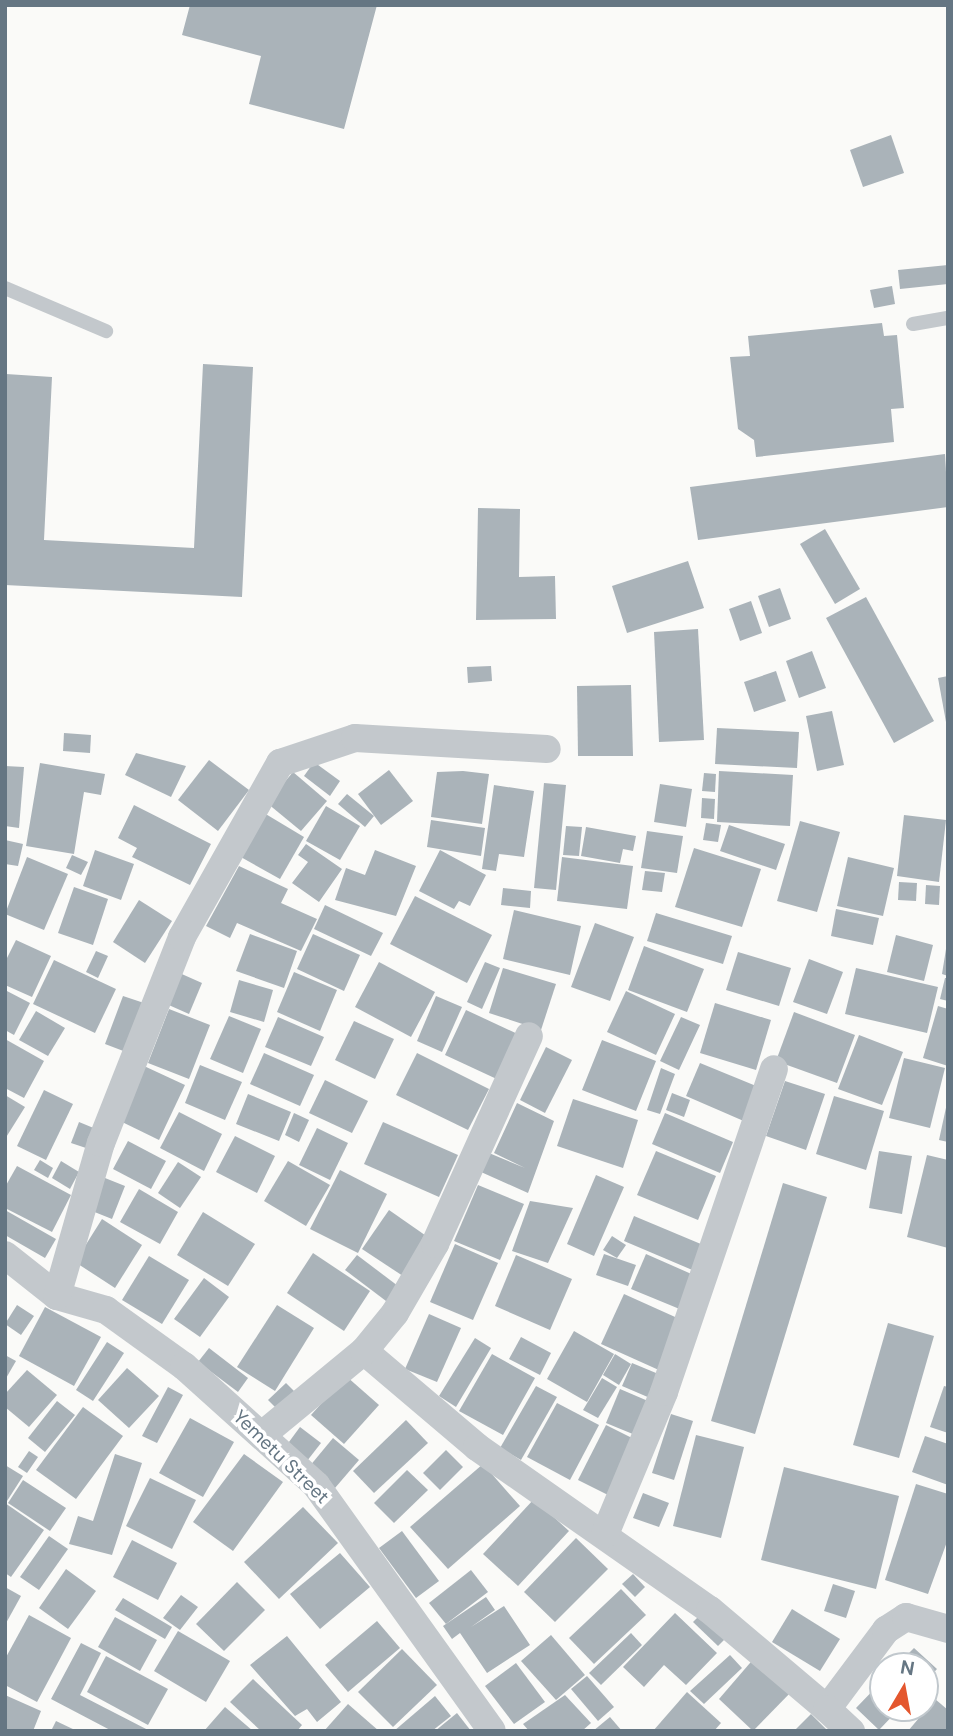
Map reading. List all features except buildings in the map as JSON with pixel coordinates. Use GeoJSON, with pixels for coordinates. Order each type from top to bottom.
{"type":"FeatureCollection","features":[{"type":"Feature","properties":{"kind":"street"},"geometry":{"type":"LineString","coordinates":[[57,1296],[101,1143],[182,937],[280,763],[355,738],[547,749]]}},
{"type":"Feature","properties":{"kind":"street"},"geometry":{"type":"LineString","coordinates":[[262,1435],[364,1351],[435,1244],[529,1037]]}},
{"type":"Feature","properties":{"kind":"street"},"geometry":{"type":"LineString","coordinates":[[605,1534],[664,1392],[774,1069]]}},
{"type":"Feature","properties":{"kind":"street","name":"Yemetu Street"},"geometry":{"type":"LineString","coordinates":[[8,1264],[57,1296],[106,1310],[184,1366],[316,1485],[492,1731]]}},
{"type":"Feature","properties":{"kind":"street"},"geometry":{"type":"LineString","coordinates":[[364,1351],[477,1447],[710,1610],[852,1731]]}},
{"type":"Feature","properties":{"kind":"street"},"geometry":{"type":"LineString","coordinates":[[827,1710],[887,1630],[906,1617],[948,1629]]}},
{"type":"Feature","properties":{"kind":"lane"},"geometry":{"type":"LineString","coordinates":[[5,288],[106,331]]}},
{"type":"Feature","properties":{"kind":"lane"},"geometry":{"type":"LineString","coordinates":[[913,324],[948,318]]}}]}
